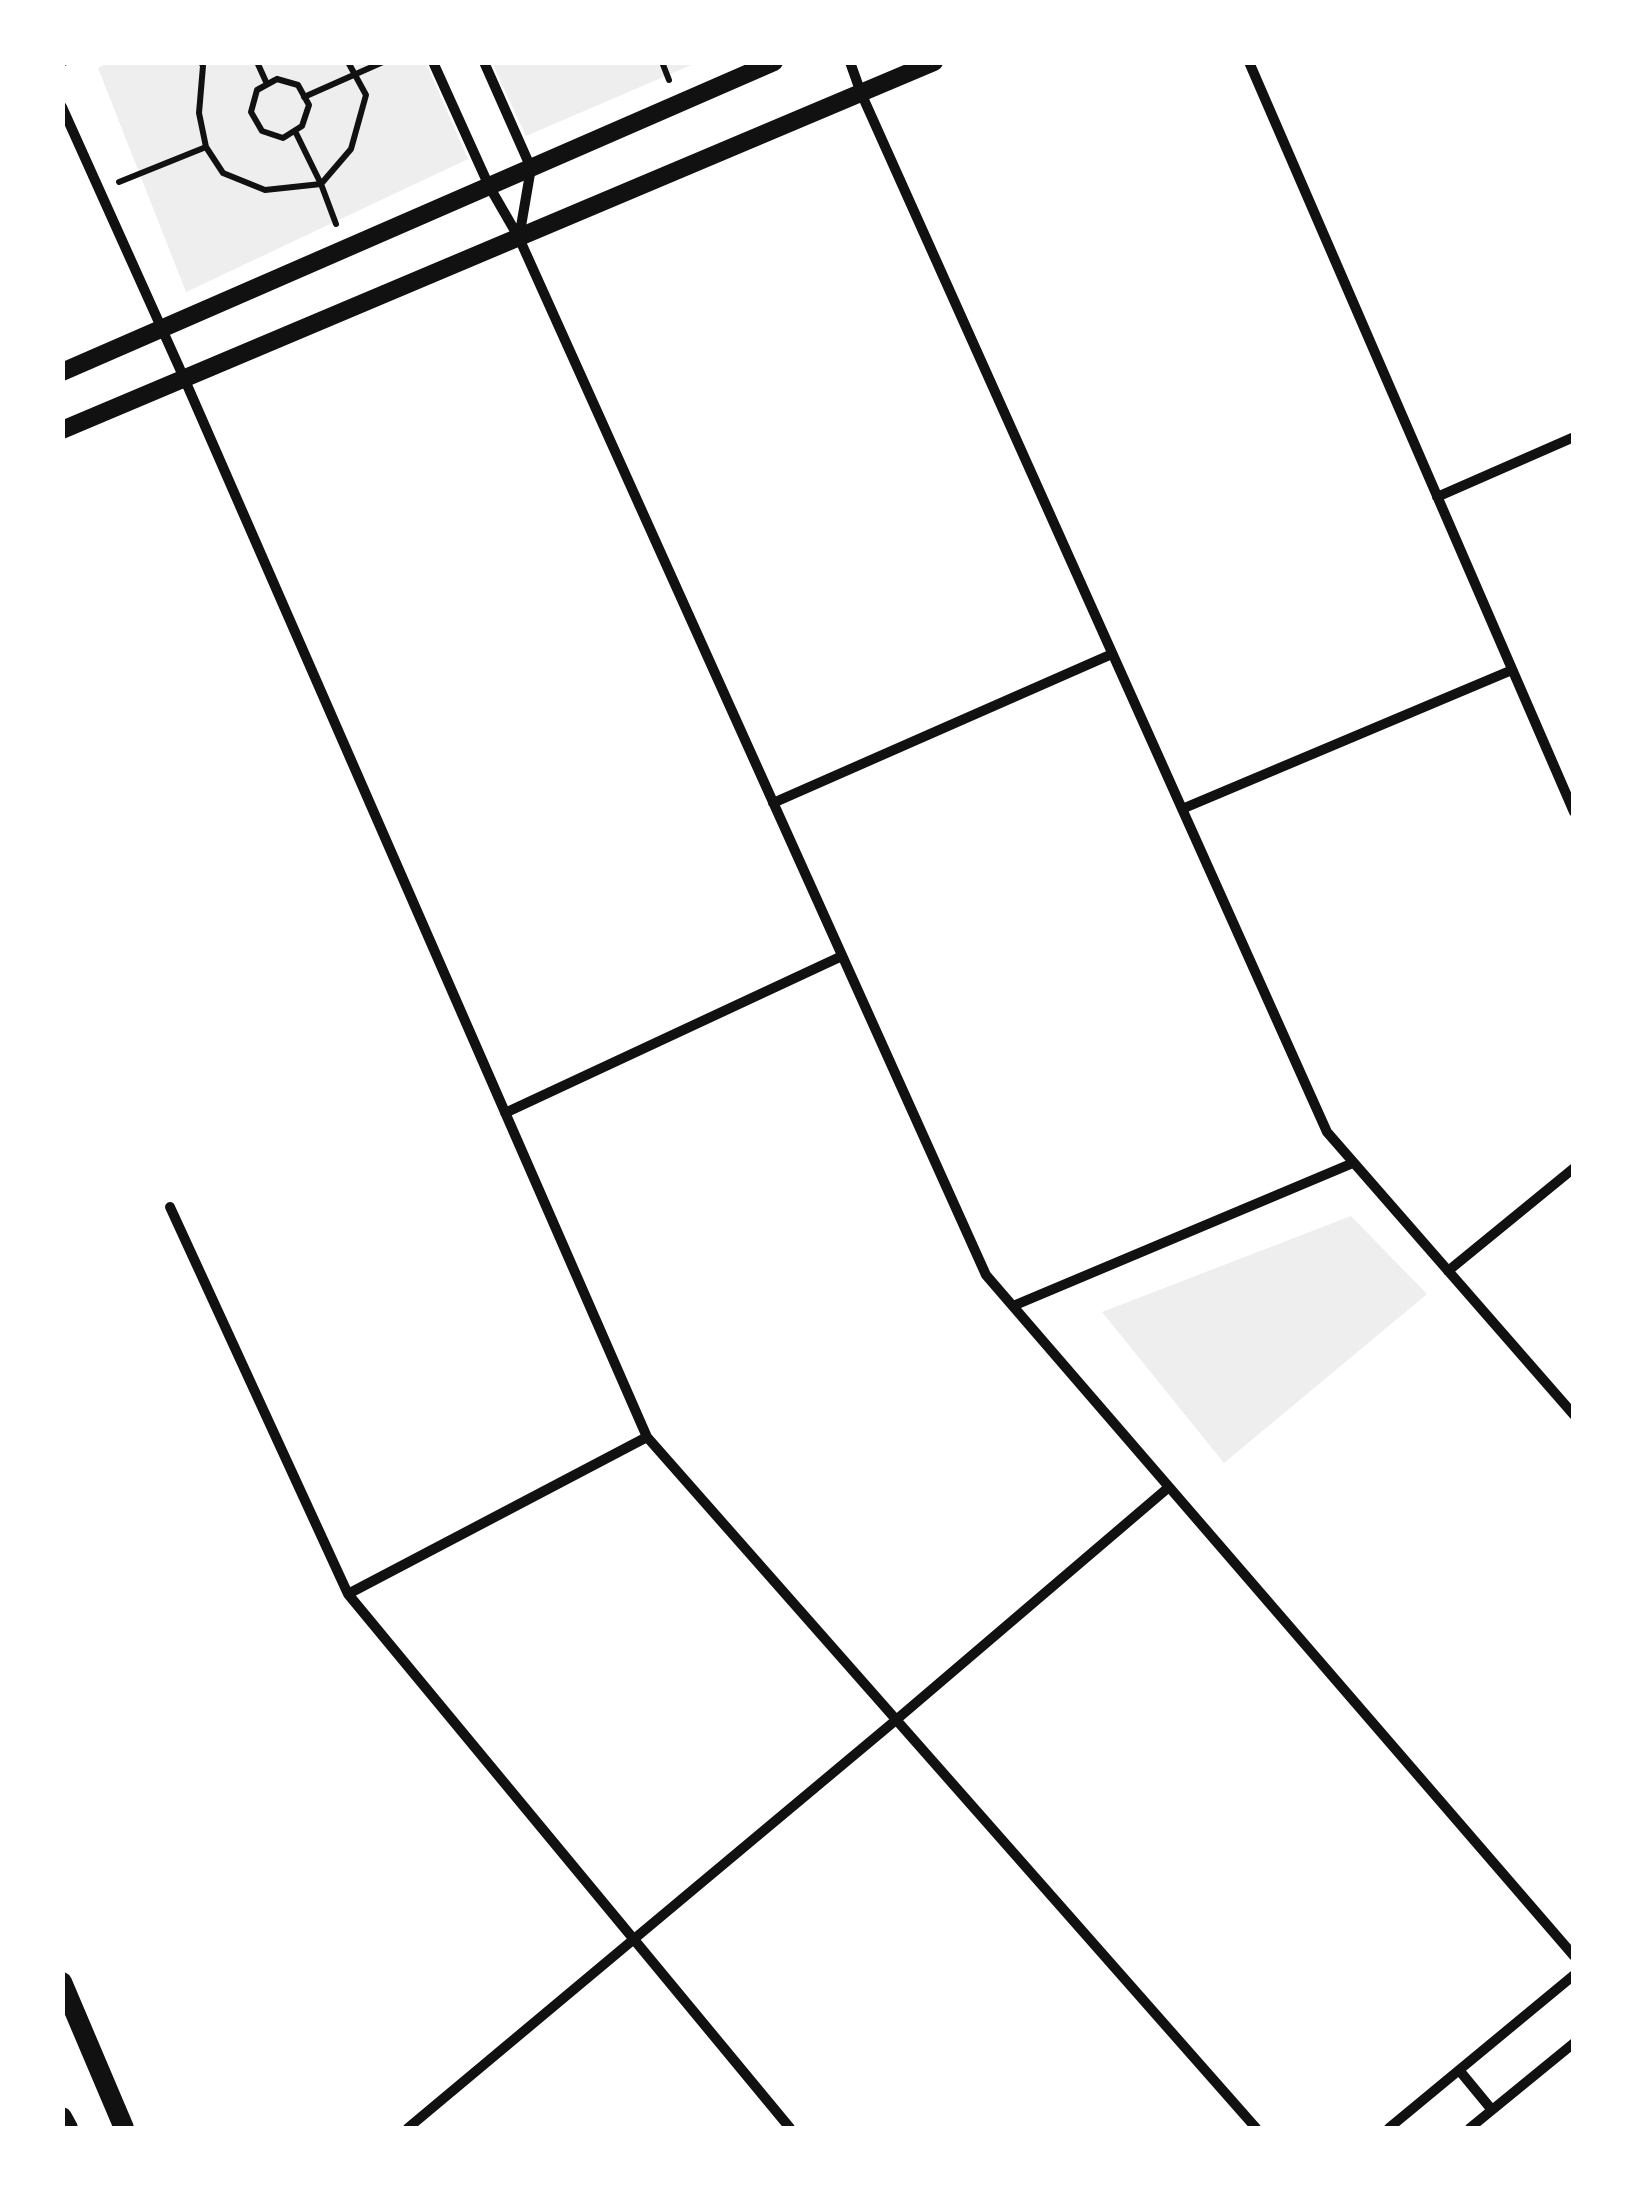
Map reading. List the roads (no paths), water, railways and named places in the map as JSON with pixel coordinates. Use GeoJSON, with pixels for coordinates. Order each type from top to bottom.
{"type":"FeatureCollection","features":[{"type":"Feature","properties":{"kind":"main road"},"geometry":{"type":"LineString","coordinates":[[62,1982],[124,2128]]}},
{"type":"Feature","properties":{"kind":"main road"},"geometry":{"type":"LineString","coordinates":[[62,2117],[68,2128]]}},
{"type":"Feature","properties":{"kind":"street"},"geometry":{"type":"LineString","coordinates":[[433,62],[489,186],[519,238],[986,1275],[1574,1956]]}},
{"type":"Feature","properties":{"kind":"street"},"geometry":{"type":"LineString","coordinates":[[484,62],[531,168],[519,238]]}},
{"type":"Feature","properties":{"kind":"street"},"geometry":{"type":"LineString","coordinates":[[62,372],[774,62]]}},
{"type":"Feature","properties":{"kind":"street"},"geometry":{"type":"LineString","coordinates":[[850,62],[1327,1132],[1574,1415]]}},
{"type":"Feature","properties":{"kind":"street"},"geometry":{"type":"LineString","coordinates":[[62,430],[934,62]]}},
{"type":"Feature","properties":{"kind":"street"},"geometry":{"type":"LineString","coordinates":[[1249,62],[1574,812]]}},
{"type":"Feature","properties":{"kind":"street"},"geometry":{"type":"LineString","coordinates":[[62,107],[647,1437],[1256,2128]]}},
{"type":"Feature","properties":{"kind":"street"},"geometry":{"type":"LineString","coordinates":[[1438,497],[1574,437]]}},
{"type":"Feature","properties":{"kind":"street"},"geometry":{"type":"LineString","coordinates":[[774,803],[1112,654]]}},
{"type":"Feature","properties":{"kind":"street"},"geometry":{"type":"LineString","coordinates":[[1182,809],[1512,670]]}},
{"type":"Feature","properties":{"kind":"street"},"geometry":{"type":"LineString","coordinates":[[505,1113],[842,956]]}},
{"type":"Feature","properties":{"kind":"street"},"geometry":{"type":"LineString","coordinates":[[1013,1306],[1353,1162]]}},
{"type":"Feature","properties":{"kind":"street"},"geometry":{"type":"LineString","coordinates":[[1448,1271],[1574,1168]]}},
{"type":"Feature","properties":{"kind":"street"},"geometry":{"type":"LineString","coordinates":[[170,1207],[348,1594],[790,2128]]}},
{"type":"Feature","properties":{"kind":"street"},"geometry":{"type":"LineString","coordinates":[[348,1594],[647,1437]]}},
{"type":"Feature","properties":{"kind":"street"},"geometry":{"type":"LineString","coordinates":[[408,2128],[1169,1487]]}},
{"type":"Feature","properties":{"kind":"street"},"geometry":{"type":"LineString","coordinates":[[1389,2128],[1574,1975]]}},
{"type":"Feature","properties":{"kind":"street"},"geometry":{"type":"LineString","coordinates":[[1470,2128],[1574,2042]]}},
{"type":"Feature","properties":{"kind":"street"},"geometry":{"type":"LineString","coordinates":[[1460,2070],[1492,2110]]}}]}
